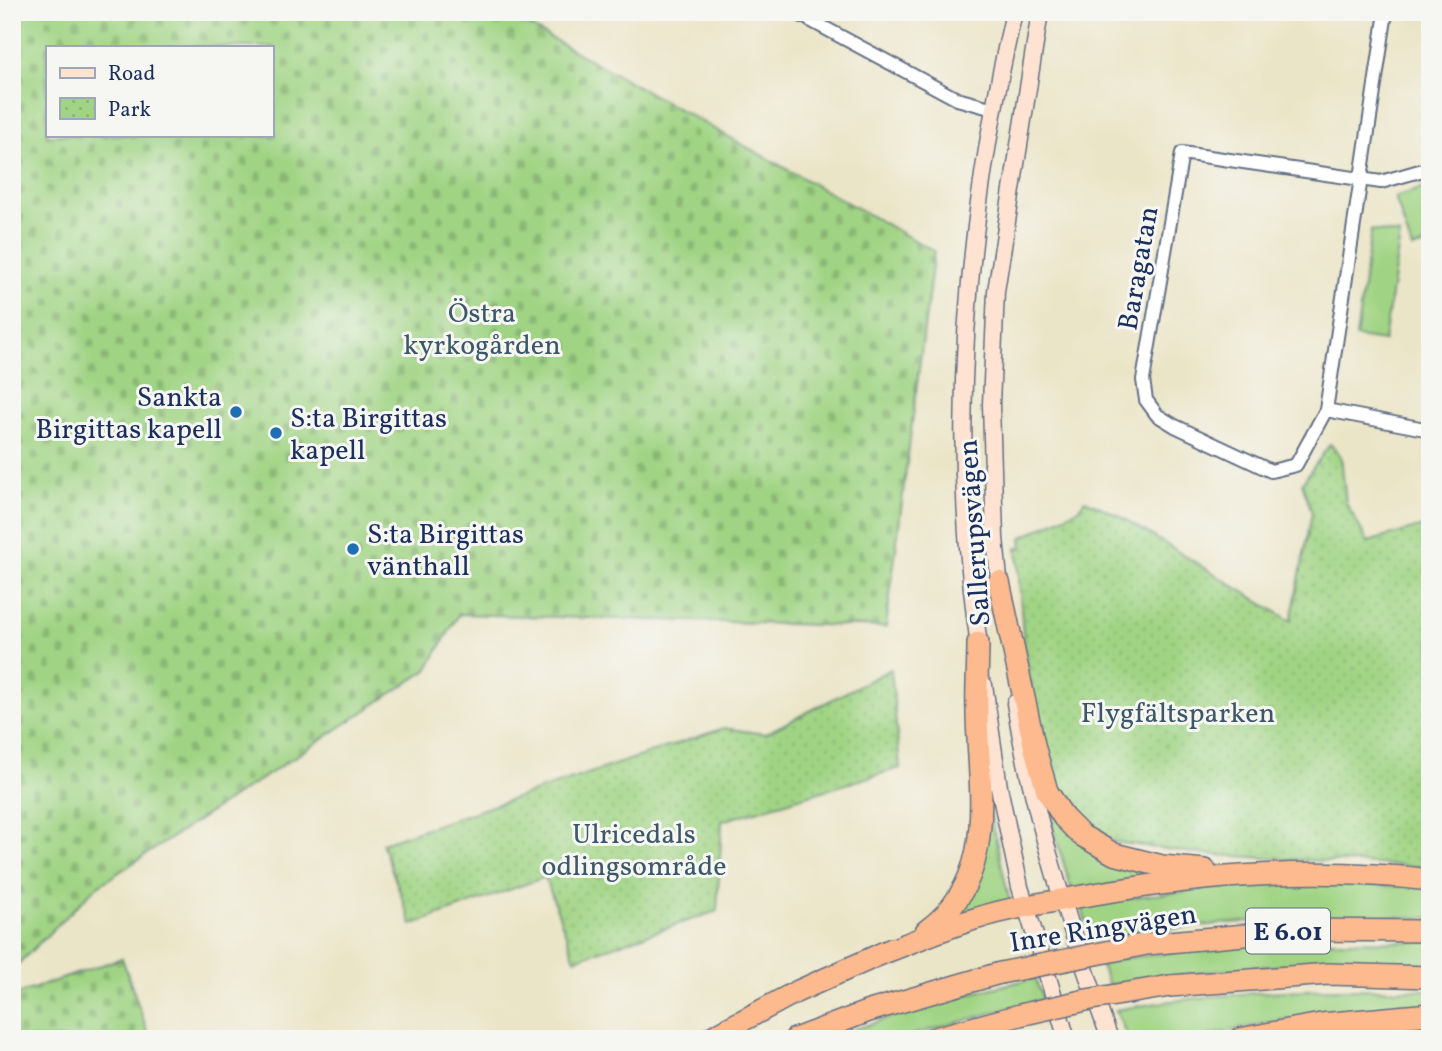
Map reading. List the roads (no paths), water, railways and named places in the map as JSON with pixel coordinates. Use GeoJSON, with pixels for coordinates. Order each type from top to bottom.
{"type":"FeatureCollection","features":[{"type":"Feature","properties":{"kind":"highway"},"geometry":{"type":"LineString","coordinates":[[999,582],[1035,749],[1047,791],[1064,818],[1081,835],[1098,846],[1130,859],[1162,866],[1249,874],[1337,873],[1430,880]]}},
{"type":"Feature","properties":{"kind":"highway"},"geometry":{"type":"LineString","coordinates":[[708,1039],[796,992],[911,940],[943,918],[956,905],[975,860],[982,820],[977,713],[978,643]]}},
{"type":"Feature","properties":{"kind":"highway"},"geometry":{"type":"LineString","coordinates":[[878,955],[978,917],[1025,906],[1120,889],[1249,874]]}},
{"type":"Feature","properties":{"kind":"highway","name":"Inre Ringvägen"},"geometry":{"type":"LineString","coordinates":[[795,1039],[869,1011],[999,973],[1147,944],[1299,930],[1430,931]]}},
{"type":"Feature","properties":{"kind":"highway","name":"E 6.01"},"geometry":{"type":"LineString","coordinates":[[931,1039],[1086,1000],[1170,986],[1329,974],[1430,977]]}},
{"type":"Feature","properties":{"kind":"highway"},"geometry":{"type":"LineString","coordinates":[[1239,1039],[1321,1024],[1430,1014]]}},
{"type":"Feature","properties":{"kind":"highway"},"geometry":{"type":"LineString","coordinates":[[1254,1039],[1277,1032]]}},
{"type":"Feature","properties":{"kind":"main road","name":"Sallerupsvägen"},"geometry":{"type":"LineString","coordinates":[[1014,12],[993,109],[978,201],[962,384],[962,471],[978,643],[999,787],[1025,906],[1067,1039]]}},
{"type":"Feature","properties":{"kind":"main road","name":"Sallerupsvägen"},"geometry":{"type":"LineString","coordinates":[[1040,12],[996,291],[991,404],[995,538],[1023,752],[1063,900],[1110,1039]]}},
{"type":"Feature","properties":{"kind":"street"},"geometry":{"type":"LineString","coordinates":[[795,12],[957,99],[993,109]]}},
{"type":"Feature","properties":{"kind":"street"},"geometry":{"type":"LineString","coordinates":[[1386,12],[1326,410],[1430,430]]}},
{"type":"Feature","properties":{"kind":"street","name":"Baragatan"},"geometry":{"type":"LineString","coordinates":[[1326,410],[1296,465],[1271,471],[1157,415],[1146,400],[1143,380],[1182,153],[1360,179]]}},
{"type":"Feature","properties":{"kind":"street"},"geometry":{"type":"LineString","coordinates":[[1360,179],[1381,182],[1430,168]]}},
{"type":"Feature","properties":{"kind":"place","name":"Sankta Birgittas kapell"},"geometry":{"type":"Point","coordinates":[236,412]}},
{"type":"Feature","properties":{"kind":"place","name":"S:ta Birgittas kapell"},"geometry":{"type":"Point","coordinates":[276,433]}},
{"type":"Feature","properties":{"kind":"place","name":"S:ta Birgittas vänthall"},"geometry":{"type":"Point","coordinates":[353,549]}},
{"type":"Feature","properties":{"kind":"park label","name":"Östra kyrkogården"},"geometry":{"type":"Point","coordinates":[482,328]}},
{"type":"Feature","properties":{"kind":"park label","name":"Flygfältsparken"},"geometry":{"type":"Point","coordinates":[1178,712]}},
{"type":"Feature","properties":{"kind":"park label","name":"Ulricedals odlingsområde"},"geometry":{"type":"Point","coordinates":[634,849]}}]}
